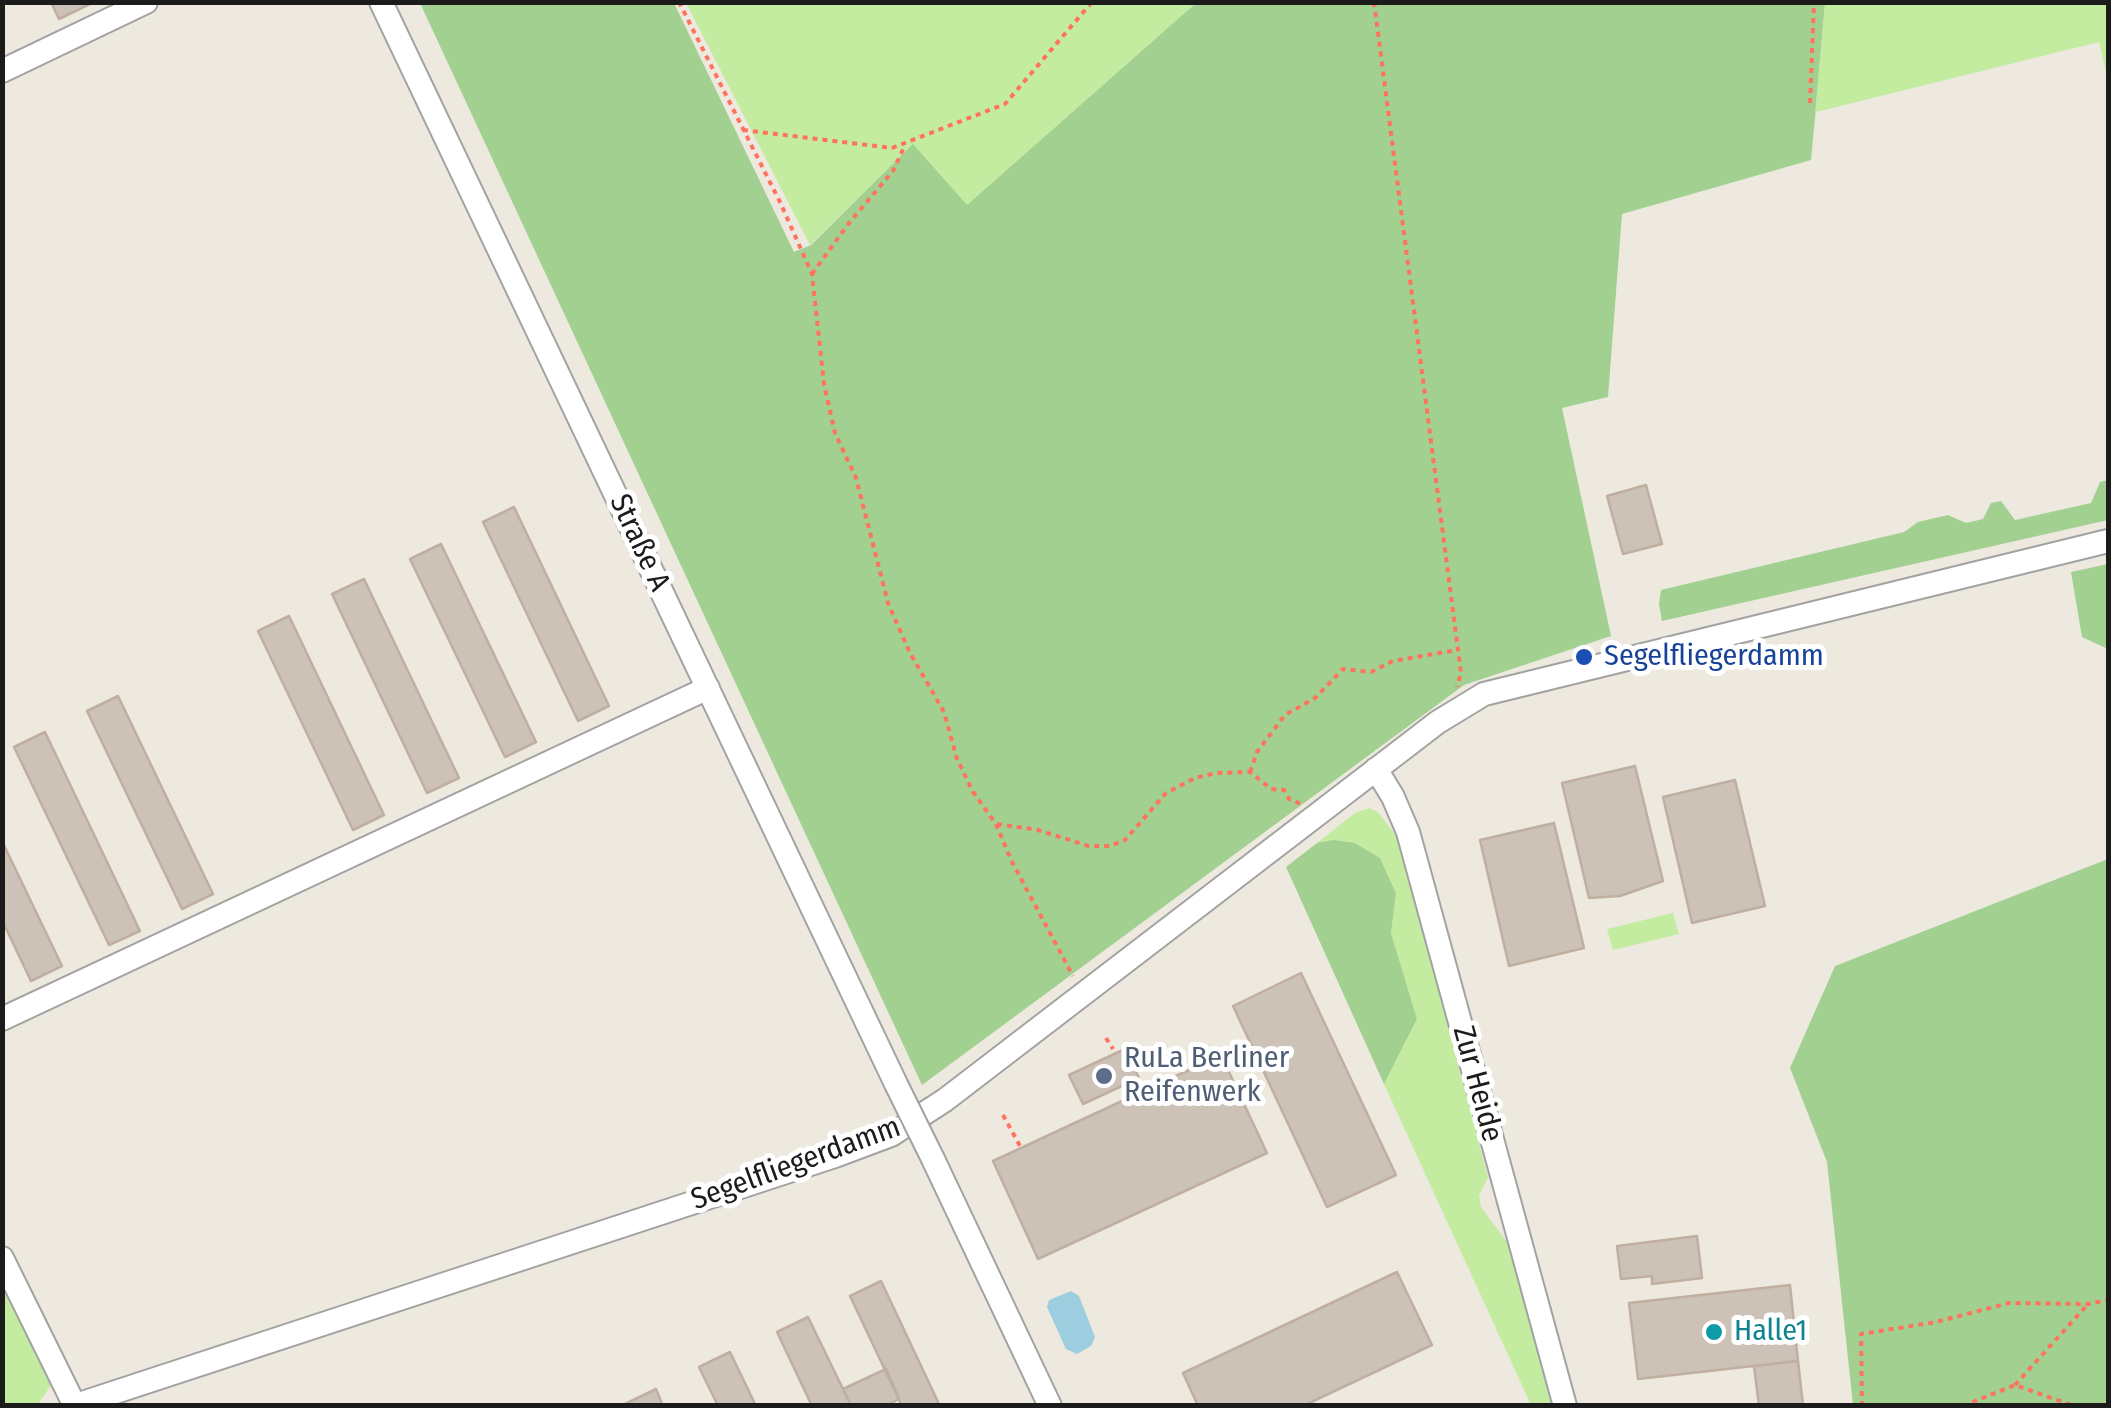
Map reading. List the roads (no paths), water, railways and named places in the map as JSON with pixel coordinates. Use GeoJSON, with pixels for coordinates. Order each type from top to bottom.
{"type":"FeatureCollection","features":[{"type":"Feature","properties":{"kind":"street"},"geometry":{"type":"LineString","coordinates":[[2,70],[146,2]]}},
{"type":"Feature","properties":{"kind":"street","name":"Straße A"},"geometry":{"type":"LineString","coordinates":[[381,2],[1050,1406]]}},
{"type":"Feature","properties":{"kind":"street","name":"Segelfliegerdamm"},"geometry":{"type":"LineString","coordinates":[[74,1405],[891,1134],[945,1100],[1459,706],[1513,684],[2108,540]]}},
{"type":"Feature","properties":{"kind":"street"},"geometry":{"type":"LineString","coordinates":[[2,1019],[708,688]]}},
{"type":"Feature","properties":{"kind":"street","name":"Zur Heide"},"geometry":{"type":"LineString","coordinates":[[1376,769],[1408,832],[1565,1406]]}},
{"type":"Feature","properties":{"kind":"street"},"geometry":{"type":"LineString","coordinates":[[2,1258],[74,1405]]}},
{"type":"Feature","properties":{"kind":"water"},"geometry":{"type":"Polygon","coordinates":[[[1071,1291],[1079,1296],[1095,1337],[1091,1346],[1077,1354],[1066,1349],[1047,1307],[1049,1300],[1071,1291]]]}},
{"type":"Feature","properties":{"kind":"place","name":"Segelfliegerdamm"},"geometry":{"type":"Point","coordinates":[1584,657]}},
{"type":"Feature","properties":{"kind":"place","name":"RuLa Berliner Reifenwerk"},"geometry":{"type":"Point","coordinates":[1104,1076]}},
{"type":"Feature","properties":{"kind":"place","name":"Halle1"},"geometry":{"type":"Point","coordinates":[1714,1332]}}]}
